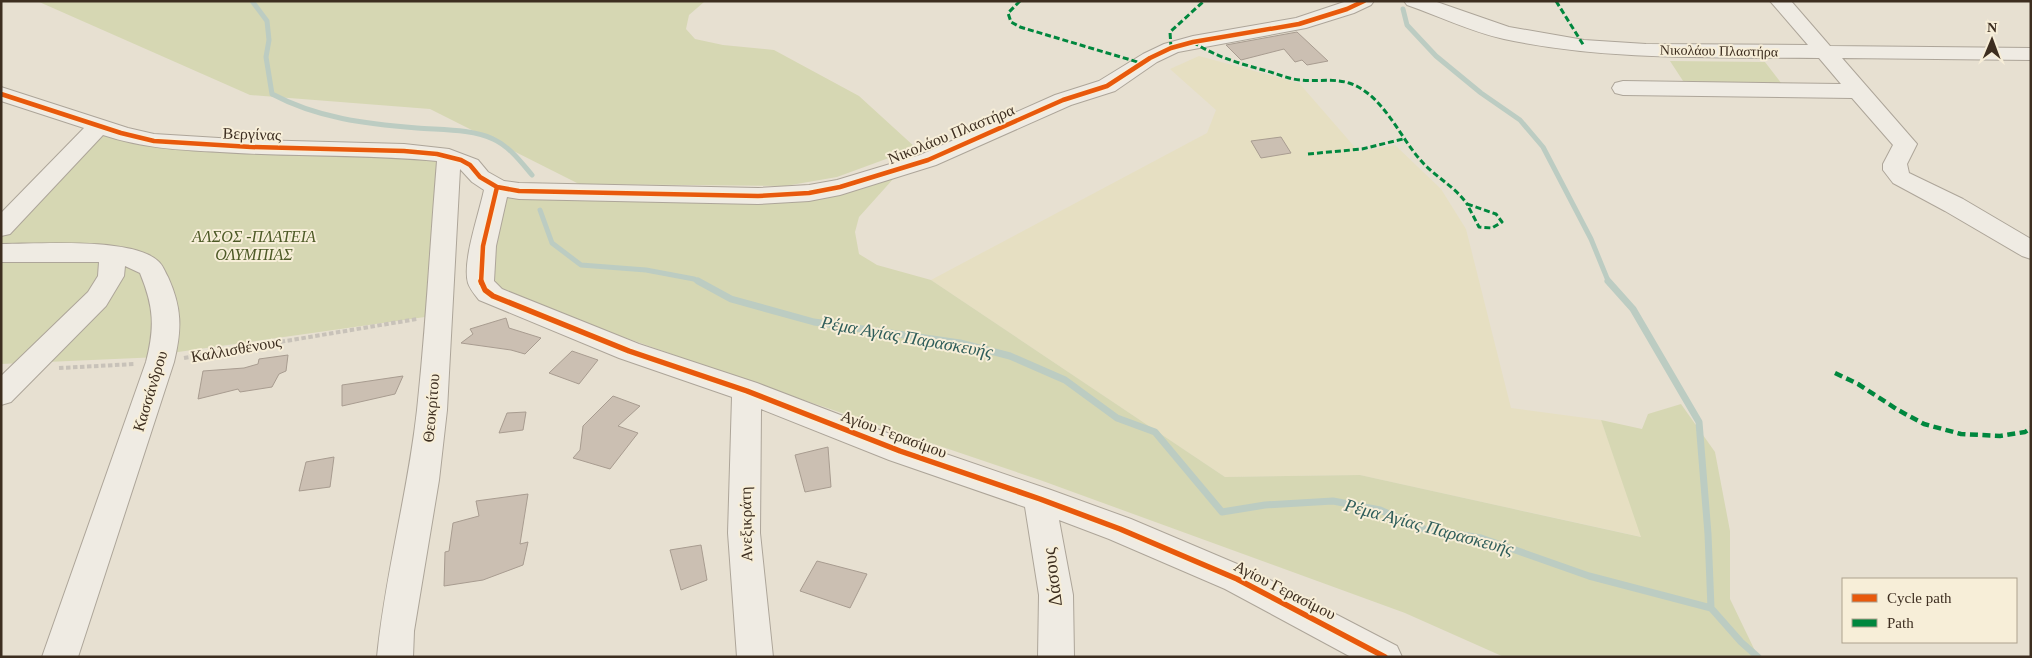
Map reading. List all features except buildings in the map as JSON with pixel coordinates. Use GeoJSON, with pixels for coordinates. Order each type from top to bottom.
{"type":"FeatureCollection","features":[{"type":"Feature","properties":{"kind":"street","name":"Νικολάου Πλαστήρα"},"geometry":{"type":"LineString","coordinates":[[497,187],[533,193],[758,196],[809,193],[840,187],[928,160],[1063,100],[1107,86],[1150,58],[1171,48],[1192,42],[1299,24],[1340,12],[1364,1]]}},
{"type":"Feature","properties":{"kind":"street","name":"Νικολάου Πλαστήρα"},"geometry":{"type":"LineString","coordinates":[[1414,1],[1505,33],[1584,46],[1646,50],[2031,54]]}},
{"type":"Feature","properties":{"kind":"street"},"geometry":{"type":"LineString","coordinates":[[1780,1],[1905,144],[1895,164],[1895,170],[1901,178],[1954,205],[2031,250]]}},
{"type":"Feature","properties":{"kind":"street"},"geometry":{"type":"LineString","coordinates":[[1623,88],[1858,91]]}},
{"type":"Feature","properties":{"kind":"street","name":"Βεργίνας"},"geometry":{"type":"LineString","coordinates":[[1,94],[137,138],[176,143],[404,151],[449,156],[470,165],[480,177],[497,187]]}},
{"type":"Feature","properties":{"kind":"street"},"geometry":{"type":"LineString","coordinates":[[1,228],[99,126]]}},
{"type":"Feature","properties":{"kind":"street","name":"Θεοκρίτου"},"geometry":{"type":"LineString","coordinates":[[395,657],[397,631],[423,480],[432,410],[449,156]]}},
{"type":"Feature","properties":{"kind":"street","name":"Αγίου Γερασίμου"},"geometry":{"type":"LineString","coordinates":[[497,187],[482,260],[481,280],[487,292],[503,301],[630,352],[747,391],[900,451],[1120,528],[1237,579],[1385,657]]}},
{"type":"Feature","properties":{"kind":"street","name":"Κασσάνδρου"},"geometry":{"type":"LineString","coordinates":[[1,253],[113,254],[133,259],[149,266],[164,295],[168,322],[160,362],[60,657]]}},
{"type":"Feature","properties":{"kind":"street"},"geometry":{"type":"LineString","coordinates":[[1,394],[102,291],[111,276],[113,254]]}},
{"type":"Feature","properties":{"kind":"street","name":"Ανεξικράτη"},"geometry":{"type":"LineString","coordinates":[[747,391],[745,550],[755,657]]}},
{"type":"Feature","properties":{"kind":"street","name":"Δάσους"},"geometry":{"type":"LineString","coordinates":[[1040,499],[1056,595],[1056,657]]}},
{"type":"Feature","properties":{"kind":"shaded area"},"geometry":{"type":"Polygon","coordinates":[[[1199,56],[1299,83],[1359,152],[1395,145],[1441,189],[1466,229],[1511,408],[1601,420],[1642,537],[1360,475],[1225,477],[931,280],[1207,133],[1216,110],[1170,69],[1199,56]]]}},
{"type":"Feature","properties":{"kind":"green space"},"geometry":{"type":"Polygon","coordinates":[[[37,1],[717,1],[704,2],[689,15],[686,29],[695,39],[723,45],[774,50],[859,96],[916,148],[837,177],[785,186],[579,184],[430,109],[250,95],[37,1]]]}},
{"type":"Feature","properties":{"kind":"green space"},"geometry":{"type":"Polygon","coordinates":[[[1670,61],[1765,62],[1785,88],[1687,87],[1670,61]]]}},
{"type":"Feature","properties":{"kind":"green space","name":"ΑΛΣΟΣ -ΠΛΑΤΕΙΑ ΟΛΥΜΠΙΑΣ"},"geometry":{"type":"Polygon","coordinates":[[[99,126],[124,137],[449,156],[439,315],[171,353],[160,357],[1,364],[1,228],[99,126]]]}},
{"type":"Feature","properties":{"kind":"green space"},"geometry":{"type":"Polygon","coordinates":[[[894,178],[859,217],[855,232],[859,254],[877,265],[931,280],[1225,477],[1360,475],[1641,537],[1601,420],[1642,429],[1648,414],[1681,404],[1715,452],[1730,531],[1730,599],[1758,657],[1504,657],[1405,613],[1040,480],[759,385],[533,305],[490,283],[489,247],[504,196],[798,198],[894,178]]]}},
{"type":"Feature","properties":{"kind":"waterway"},"geometry":{"type":"LineString","coordinates":[[252,1],[267,21],[269,40],[266,57],[272,94],[306,109],[361,122],[476,133],[499,142],[532,175]]}},
{"type":"Feature","properties":{"kind":"waterway"},"geometry":{"type":"LineString","coordinates":[[1403,9],[1407,25],[1436,56],[1481,93],[1520,120],[1543,147],[1591,239],[1608,281]]}},
{"type":"Feature","properties":{"kind":"waterway","name":"Ρέμα Αγίας Παρασκευής"},"geometry":{"type":"LineString","coordinates":[[540,210],[552,243],[581,265],[646,270],[694,279],[701,283]]}},
{"type":"Feature","properties":{"kind":"waterway","name":"Ρέμα Αγίας Παρασκευής"},"geometry":{"type":"LineString","coordinates":[[698,281],[731,299],[814,322],[960,343],[1010,356],[1065,380],[1117,418],[1155,432],[1222,512],[1265,505],[1333,501],[1380,510],[1424,529],[1481,538],[1589,576],[1711,608]]}},
{"type":"Feature","properties":{"kind":"waterway"},"geometry":{"type":"LineString","coordinates":[[1608,281],[1633,309],[1699,422],[1708,534],[1711,608]]}},
{"type":"Feature","properties":{"kind":"waterway","name":"Ρέμα Αγίας Παρασκευής"},"geometry":{"type":"LineString","coordinates":[[1711,608],[1741,642],[1758,657]]}},
{"type":"Feature","properties":{"kind":"marked path"},"geometry":{"type":"LineString","coordinates":[[1020,1],[1008,13],[1011,22],[1020,27],[1141,63]]}},
{"type":"Feature","properties":{"kind":"marked path"},"geometry":{"type":"LineString","coordinates":[[1171,48],[1170,32],[1204,1]]}},
{"type":"Feature","properties":{"kind":"marked path"},"geometry":{"type":"LineString","coordinates":[[1556,1],[1584,46]]}},
{"type":"Feature","properties":{"kind":"marked path"},"geometry":{"type":"LineString","coordinates":[[1193,42],[1220,56],[1288,78],[1339,81],[1352,84],[1373,99],[1425,165],[1463,198],[1479,227],[1492,228],[1502,222],[1496,214],[1467,204]]}},
{"type":"Feature","properties":{"kind":"marked path"},"geometry":{"type":"LineString","coordinates":[[1308,154],[1362,149],[1403,139]]}},
{"type":"Feature","properties":{"kind":"marked path"},"geometry":{"type":"LineString","coordinates":[[1835,373],[1858,384],[1898,410],[1924,424],[1961,434],[2000,436],[2025,432],[2031,428]]}},
{"type":"Feature","properties":{"kind":"cycle path"},"geometry":{"type":"LineString","coordinates":[[1,94],[121,133],[154,141],[251,147],[404,151],[437,154],[461,160],[470,165],[480,177],[497,187],[519,191],[758,196],[809,193],[840,187],[928,160],[1063,100],[1107,86],[1150,58],[1171,48],[1193,42],[1299,24],[1347,9],[1364,1]]}},
{"type":"Feature","properties":{"kind":"cycle path"},"geometry":{"type":"LineString","coordinates":[[497,187],[483,246],[481,270],[482,286],[493,296],[629,351],[747,391],[900,451],[1040,499],[1120,529],[1237,579],[1385,657]]}}]}
